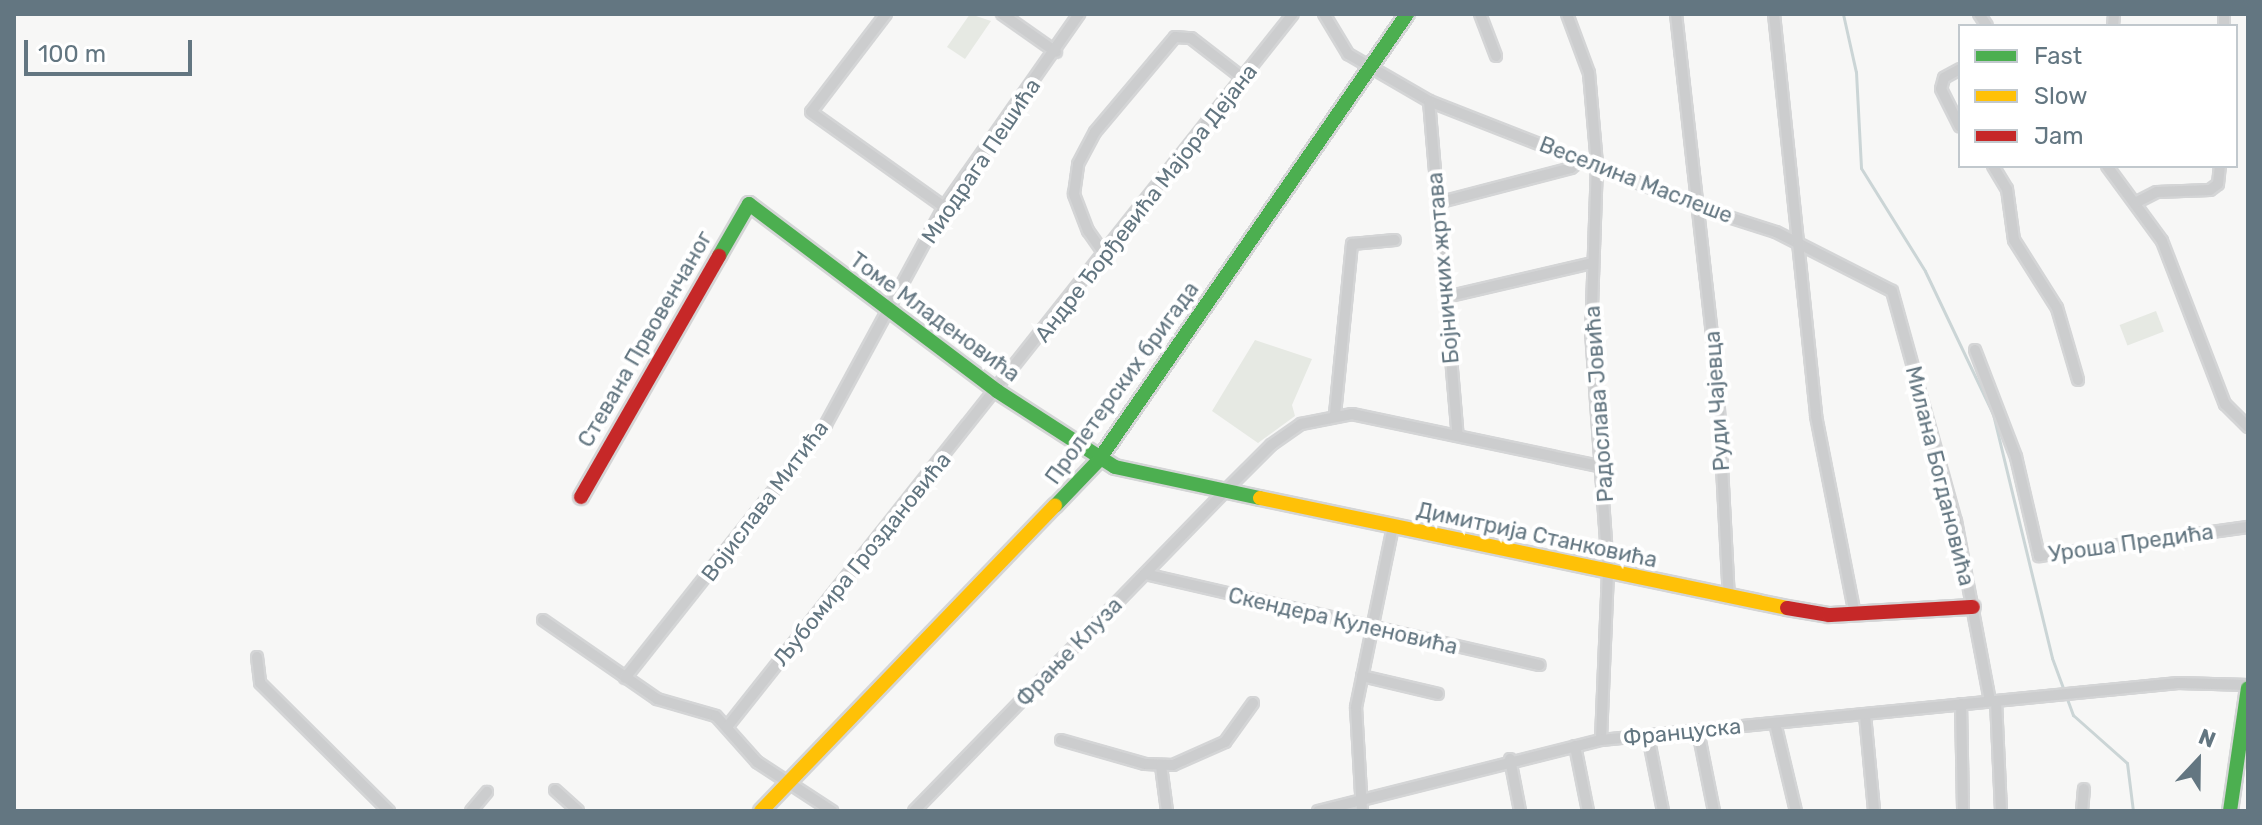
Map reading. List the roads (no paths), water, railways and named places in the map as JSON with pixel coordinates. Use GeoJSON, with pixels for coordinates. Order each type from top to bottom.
{"type":"FeatureCollection","features":[{"type":"Feature","properties":{"kind":"street"},"geometry":{"type":"LineString","coordinates":[[886,14],[811,112],[944,207]]}},
{"type":"Feature","properties":{"kind":"street"},"geometry":{"type":"LineString","coordinates":[[1002,14],[1056,52]]}},
{"type":"Feature","properties":{"kind":"street","name":"Миодрага Пешића"},"geometry":{"type":"LineString","coordinates":[[887,311],[944,207],[1056,52],[1079,14]]}},
{"type":"Feature","properties":{"kind":"street","name":"Андре Ђорђевића Мајора Дејана"},"geometry":{"type":"LineString","coordinates":[[997,391],[1293,14]]}},
{"type":"Feature","properties":{"kind":"street","name":"Веселина Маслеше"},"geometry":{"type":"LineString","coordinates":[[1324,14],[1341,47],[1369,69],[1429,101],[1798,243],[1885,284],[1897,299]]}},
{"type":"Feature","properties":{"kind":"street","name":"Пролетерских бригада"},"geometry":{"type":"LineString","coordinates":[[761,811],[1098,461],[1407,14]]}},
{"type":"Feature","properties":{"kind":"street"},"geometry":{"type":"LineString","coordinates":[[1480,14],[1496,56]]}},
{"type":"Feature","properties":{"kind":"street","name":"Радослава Јовића"},"geometry":{"type":"LineString","coordinates":[[1567,14],[1589,73],[1597,164],[1591,332],[1603,467],[1608,572],[1601,740]]}},
{"type":"Feature","properties":{"kind":"street","name":"Руди Чајевца"},"geometry":{"type":"LineString","coordinates":[[1676,14],[1718,390],[1729,598]]}},
{"type":"Feature","properties":{"kind":"street"},"geometry":{"type":"LineString","coordinates":[[1774,14],[1816,416],[1855,614]]}},
{"type":"Feature","properties":{"kind":"street"},"geometry":{"type":"LineString","coordinates":[[1105,255],[1088,231],[1074,194],[1078,164],[1095,132],[1175,37],[1191,38],[1244,79]]}},
{"type":"Feature","properties":{"kind":"street"},"geometry":{"type":"LineString","coordinates":[[1958,70],[1944,78],[1941,89],[1958,123]]}},
{"type":"Feature","properties":{"kind":"street","name":"Бојничких жртава"},"geometry":{"type":"LineString","coordinates":[[1429,101],[1458,436]]}},
{"type":"Feature","properties":{"kind":"street"},"geometry":{"type":"LineString","coordinates":[[1437,203],[1571,168],[1582,159]]}},
{"type":"Feature","properties":{"kind":"street"},"geometry":{"type":"LineString","coordinates":[[1994,168],[2007,189],[2014,240],[2057,308],[2078,380]]}},
{"type":"Feature","properties":{"kind":"street"},"geometry":{"type":"LineString","coordinates":[[2109,168],[2137,202],[2177,268],[2225,404],[2248,427]]}},
{"type":"Feature","properties":{"kind":"street"},"geometry":{"type":"LineString","coordinates":[[2137,202],[2157,192],[2210,190],[2218,184],[2220,168]]}},
{"type":"Feature","properties":{"kind":"street","name":"Томе Младеновића"},"geometry":{"type":"LineString","coordinates":[[749,204],[887,311],[1098,461]]}},
{"type":"Feature","properties":{"kind":"street","name":"Стевана Првовенчаног"},"geometry":{"type":"LineString","coordinates":[[581,497],[749,204]]}},
{"type":"Feature","properties":{"kind":"street"},"geometry":{"type":"LineString","coordinates":[[1395,240],[1352,244],[1335,414],[1603,467]]}},
{"type":"Feature","properties":{"kind":"street"},"geometry":{"type":"LineString","coordinates":[[1446,297],[1592,263]]}},
{"type":"Feature","properties":{"kind":"street","name":"Милана Богдановића"},"geometry":{"type":"LineString","coordinates":[[1897,299],[1956,521],[1993,701],[2001,811]]}},
{"type":"Feature","properties":{"kind":"street","name":"Војислава Митића"},"geometry":{"type":"LineString","coordinates":[[625,678],[826,424],[887,311]]}},
{"type":"Feature","properties":{"kind":"street","name":"Уроша Предића"},"geometry":{"type":"LineString","coordinates":[[1975,350],[2012,443],[2039,556],[2248,527]]}},
{"type":"Feature","properties":{"kind":"street","name":"Љубомира Гроздановића"},"geometry":{"type":"LineString","coordinates":[[727,727],[997,391]]}},
{"type":"Feature","properties":{"kind":"street","name":"Фрање Клуза"},"geometry":{"type":"LineString","coordinates":[[914,811],[1223,493],[1289,431],[1335,414]]}},
{"type":"Feature","properties":{"kind":"street","name":"Димитрија Станковића"},"geometry":{"type":"LineString","coordinates":[[1098,461],[1223,493],[1729,598],[1829,615],[1973,607]]}},
{"type":"Feature","properties":{"kind":"street"},"geometry":{"type":"LineString","coordinates":[[1361,806],[1355,733],[1362,676],[1393,527]]}},
{"type":"Feature","properties":{"kind":"street","name":"Скендера Куленовића"},"geometry":{"type":"LineString","coordinates":[[1145,574],[1371,629],[1540,665]]}},
{"type":"Feature","properties":{"kind":"street"},"geometry":{"type":"LineString","coordinates":[[543,620],[657,699],[697,708],[727,727],[746,752],[788,784],[832,811]]}},
{"type":"Feature","properties":{"kind":"street"},"geometry":{"type":"LineString","coordinates":[[257,657],[260,683],[389,811]]}},
{"type":"Feature","properties":{"kind":"street"},"geometry":{"type":"LineString","coordinates":[[1362,676],[1438,694]]}},
{"type":"Feature","properties":{"kind":"street","name":"Француска"},"geometry":{"type":"LineString","coordinates":[[1318,811],[1361,806],[1510,759],[1601,740],[2200,681],[2248,686]]}},
{"type":"Feature","properties":{"kind":"street"},"geometry":{"type":"LineString","coordinates":[[2230,811],[2248,686]]}},
{"type":"Feature","properties":{"kind":"street"},"geometry":{"type":"LineString","coordinates":[[1061,740],[1161,766],[1191,759],[1225,742],[1253,703]]}},
{"type":"Feature","properties":{"kind":"street"},"geometry":{"type":"LineString","coordinates":[[1961,704],[1963,811]]}},
{"type":"Feature","properties":{"kind":"street"},"geometry":{"type":"LineString","coordinates":[[1865,715],[1874,811]]}},
{"type":"Feature","properties":{"kind":"street"},"geometry":{"type":"LineString","coordinates":[[1775,723],[1796,811]]}},
{"type":"Feature","properties":{"kind":"street"},"geometry":{"type":"LineString","coordinates":[[1698,731],[1714,811]]}},
{"type":"Feature","properties":{"kind":"street"},"geometry":{"type":"LineString","coordinates":[[1648,736],[1663,811]]}},
{"type":"Feature","properties":{"kind":"street"},"geometry":{"type":"LineString","coordinates":[[1575,746],[1588,811]]}},
{"type":"Feature","properties":{"kind":"street"},"geometry":{"type":"LineString","coordinates":[[1510,759],[1520,811]]}},
{"type":"Feature","properties":{"kind":"street"},"geometry":{"type":"LineString","coordinates":[[1161,766],[1167,811]]}},
{"type":"Feature","properties":{"kind":"street"},"geometry":{"type":"LineString","coordinates":[[2082,811],[2084,789]]}},
{"type":"Feature","properties":{"kind":"street"},"geometry":{"type":"LineString","coordinates":[[555,790],[578,811]]}},
{"type":"Feature","properties":{"kind":"street"},"geometry":{"type":"LineString","coordinates":[[471,811],[487,792]]}},
{"type":"Feature","properties":{"kind":"waterway"},"geometry":{"type":"LineString","coordinates":[[1843,14],[1856,72],[1861,168],[1925,271],[1993,414],[2052,658],[2073,715],[2127,763],[2133,811]]}}]}
